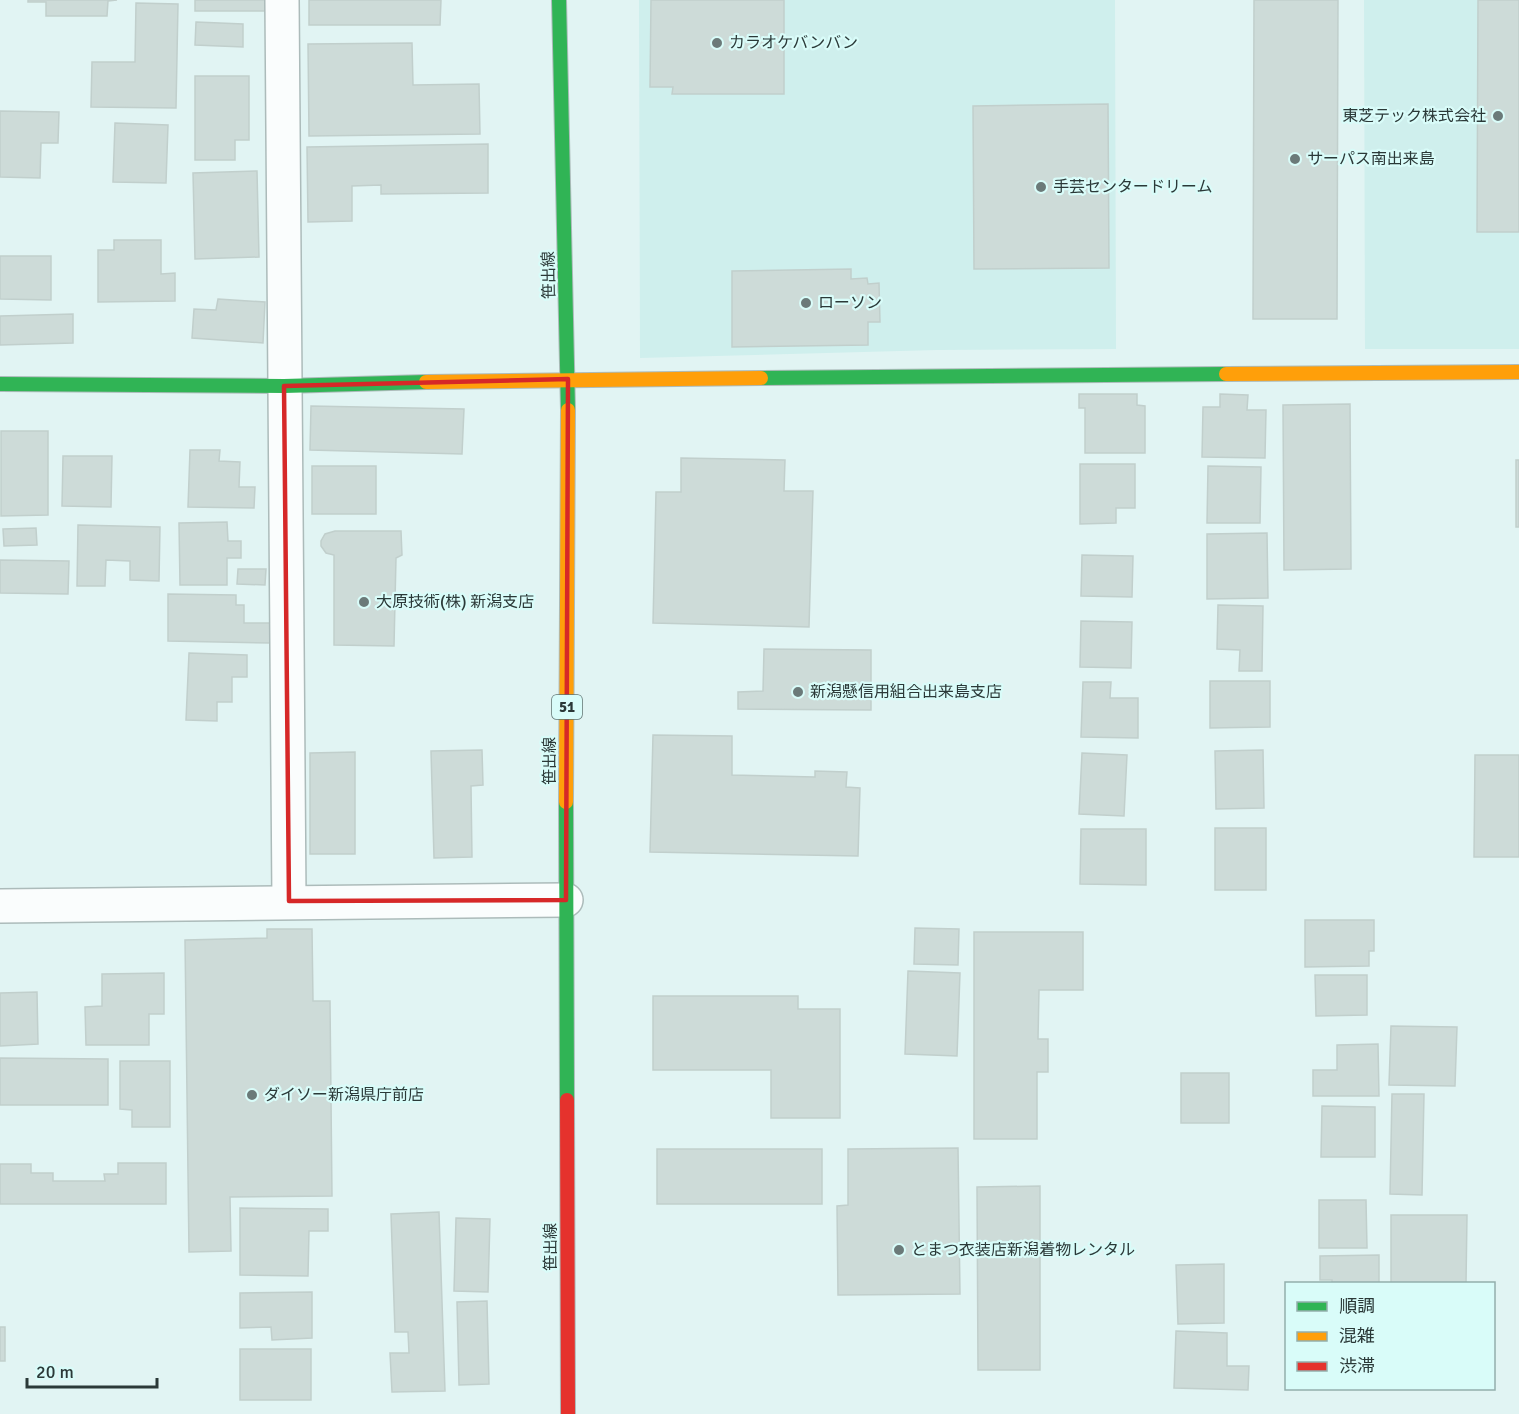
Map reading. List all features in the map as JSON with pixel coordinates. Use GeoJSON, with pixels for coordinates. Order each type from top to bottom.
{"type":"FeatureCollection","features":[{"type":"Feature","properties":{"kind":"street"},"geometry":{"type":"LineString","coordinates":[[282,0],[289,901]]}},
{"type":"Feature","properties":{"kind":"street","name":"笹出線"},"geometry":{"type":"LineString","coordinates":[[559,0],[568,379],[566,900],[568,1414]]}},
{"type":"Feature","properties":{"kind":"street"},"geometry":{"type":"LineString","coordinates":[[0,384],[284,386],[568,379],[1519,372]]}},
{"type":"Feature","properties":{"kind":"street"},"geometry":{"type":"LineString","coordinates":[[0,906],[289,901],[566,900]]}},
{"type":"Feature","properties":{"kind":"highlighted area"},"geometry":{"type":"Polygon","coordinates":[[[568,379],[566,900],[289,901],[284,386],[568,379]]]}},
{"type":"Feature","properties":{"kind":"shaded area"},"geometry":{"type":"Polygon","coordinates":[[[639,0],[1115,0],[1116,349],[937,350],[640,358],[639,0]]]}},
{"type":"Feature","properties":{"kind":"shaded area"},"geometry":{"type":"Polygon","coordinates":[[[1364,0],[1519,0],[1519,349],[1365,349],[1364,0]]]}},
{"type":"Feature","properties":{"kind":"building"},"geometry":{"type":"Polygon","coordinates":[[[28,0],[117,0],[108,1],[107,16],[46,16],[46,2],[28,2],[28,0]]]}},
{"type":"Feature","properties":{"kind":"building"},"geometry":{"type":"Polygon","coordinates":[[[195,0],[267,0],[267,11],[195,11],[195,0]]]}},
{"type":"Feature","properties":{"kind":"building"},"geometry":{"type":"Polygon","coordinates":[[[309,0],[441,0],[440,25],[309,25],[309,0]]]}},
{"type":"Feature","properties":{"kind":"building","name":"カラオケバンバン"},"geometry":{"type":"Polygon","coordinates":[[[651,0],[784,0],[784,94],[672,94],[673,87],[650,87],[651,0]]]}},
{"type":"Feature","properties":{"kind":"building","name":"サーパス南出来島"},"geometry":{"type":"Polygon","coordinates":[[[1254,0],[1338,0],[1337,319],[1253,319],[1254,0]]]}},
{"type":"Feature","properties":{"kind":"building","name":"東芝テック株式会社"},"geometry":{"type":"Polygon","coordinates":[[[1478,0],[1519,0],[1519,232],[1477,232],[1478,0]]]}},
{"type":"Feature","properties":{"kind":"building"},"geometry":{"type":"Polygon","coordinates":[[[136,3],[178,4],[176,108],[91,107],[92,62],[135,62],[136,3]]]}},
{"type":"Feature","properties":{"kind":"building"},"geometry":{"type":"Polygon","coordinates":[[[196,22],[243,24],[243,47],[195,45],[196,22]]]}},
{"type":"Feature","properties":{"kind":"building"},"geometry":{"type":"Polygon","coordinates":[[[412,43],[413,85],[479,84],[480,134],[309,136],[308,44],[412,43]]]}},
{"type":"Feature","properties":{"kind":"building"},"geometry":{"type":"Polygon","coordinates":[[[195,76],[249,76],[249,140],[235,140],[235,160],[195,160],[195,76]]]}},
{"type":"Feature","properties":{"kind":"building","name":"手芸センタードリーム"},"geometry":{"type":"Polygon","coordinates":[[[1108,104],[1109,268],[974,269],[973,106],[1108,104]]]}},
{"type":"Feature","properties":{"kind":"building"},"geometry":{"type":"Polygon","coordinates":[[[0,111],[59,112],[58,143],[41,143],[40,178],[0,177],[0,111]]]}},
{"type":"Feature","properties":{"kind":"building"},"geometry":{"type":"Polygon","coordinates":[[[115,123],[168,125],[166,183],[113,182],[115,123]]]}},
{"type":"Feature","properties":{"kind":"building"},"geometry":{"type":"Polygon","coordinates":[[[488,144],[488,193],[381,194],[381,185],[352,186],[352,221],[308,222],[307,147],[488,144]]]}},
{"type":"Feature","properties":{"kind":"building"},"geometry":{"type":"Polygon","coordinates":[[[257,171],[259,257],[195,259],[193,173],[257,171]]]}},
{"type":"Feature","properties":{"kind":"building"},"geometry":{"type":"Polygon","coordinates":[[[114,240],[161,240],[161,274],[175,273],[175,301],[98,302],[98,250],[114,250],[114,240]]]}},
{"type":"Feature","properties":{"kind":"building"},"geometry":{"type":"Polygon","coordinates":[[[0,256],[51,256],[51,300],[0,299],[0,256]]]}},
{"type":"Feature","properties":{"kind":"building","name":"ローソン"},"geometry":{"type":"Polygon","coordinates":[[[851,269],[851,279],[867,278],[868,284],[879,283],[880,322],[868,322],[868,345],[732,347],[732,271],[851,269]]]}},
{"type":"Feature","properties":{"kind":"building"},"geometry":{"type":"Polygon","coordinates":[[[218,299],[265,302],[263,343],[192,338],[194,309],[216,310],[218,299]]]}},
{"type":"Feature","properties":{"kind":"building"},"geometry":{"type":"Polygon","coordinates":[[[73,314],[73,343],[0,345],[0,316],[73,314]]]}},
{"type":"Feature","properties":{"kind":"building"},"geometry":{"type":"Polygon","coordinates":[[[1079,394],[1137,394],[1137,405],[1145,406],[1145,453],[1085,453],[1085,408],[1079,408],[1079,394]]]}},
{"type":"Feature","properties":{"kind":"building"},"geometry":{"type":"Polygon","coordinates":[[[1220,394],[1248,395],[1247,410],[1266,410],[1265,458],[1202,457],[1203,407],[1220,407],[1220,394]]]}},
{"type":"Feature","properties":{"kind":"building"},"geometry":{"type":"Polygon","coordinates":[[[1350,404],[1351,569],[1284,570],[1283,405],[1350,404]]]}},
{"type":"Feature","properties":{"kind":"building"},"geometry":{"type":"Polygon","coordinates":[[[311,406],[464,409],[462,454],[310,450],[311,406]]]}},
{"type":"Feature","properties":{"kind":"building"},"geometry":{"type":"Polygon","coordinates":[[[1,431],[48,431],[48,515],[1,516],[1,431]]]}},
{"type":"Feature","properties":{"kind":"building"},"geometry":{"type":"Polygon","coordinates":[[[190,450],[220,450],[219,461],[240,462],[239,487],[255,487],[254,508],[188,507],[190,450]]]}},
{"type":"Feature","properties":{"kind":"building"},"geometry":{"type":"Polygon","coordinates":[[[63,456],[112,456],[111,507],[62,506],[63,456]]]}},
{"type":"Feature","properties":{"kind":"building"},"geometry":{"type":"Polygon","coordinates":[[[681,458],[785,460],[784,491],[813,491],[809,627],[653,623],[656,492],[681,492],[681,458]]]}},
{"type":"Feature","properties":{"kind":"building"},"geometry":{"type":"Polygon","coordinates":[[[1516,460],[1519,460],[1519,527],[1516,527],[1516,460]]]}},
{"type":"Feature","properties":{"kind":"building"},"geometry":{"type":"Polygon","coordinates":[[[1080,464],[1135,464],[1135,508],[1116,508],[1116,523],[1080,524],[1080,464]]]}},
{"type":"Feature","properties":{"kind":"building"},"geometry":{"type":"Polygon","coordinates":[[[312,466],[376,466],[376,514],[312,514],[312,466]]]}},
{"type":"Feature","properties":{"kind":"building"},"geometry":{"type":"Polygon","coordinates":[[[1208,466],[1261,467],[1260,523],[1207,523],[1208,466]]]}},
{"type":"Feature","properties":{"kind":"building"},"geometry":{"type":"Polygon","coordinates":[[[227,522],[228,541],[241,541],[241,558],[227,558],[227,585],[180,585],[179,523],[227,522]]]}},
{"type":"Feature","properties":{"kind":"building"},"geometry":{"type":"Polygon","coordinates":[[[78,525],[160,527],[159,581],[130,580],[130,561],[106,560],[105,586],[77,586],[78,525]]]}},
{"type":"Feature","properties":{"kind":"building"},"geometry":{"type":"Polygon","coordinates":[[[36,528],[37,545],[4,546],[3,529],[36,528]]]}},
{"type":"Feature","properties":{"kind":"building","name":"大原技術(株) 新潟支店"},"geometry":{"type":"Polygon","coordinates":[[[335,531],[401,531],[402,555],[396,558],[394,646],[334,645],[334,555],[326,553],[321,546],[325,534],[335,531]]]}},
{"type":"Feature","properties":{"kind":"building"},"geometry":{"type":"Polygon","coordinates":[[[1267,533],[1268,598],[1207,599],[1207,534],[1267,533]]]}},
{"type":"Feature","properties":{"kind":"building"},"geometry":{"type":"Polygon","coordinates":[[[1082,555],[1133,556],[1132,597],[1081,596],[1082,555]]]}},
{"type":"Feature","properties":{"kind":"building"},"geometry":{"type":"Polygon","coordinates":[[[0,560],[69,561],[68,594],[0,593],[0,560]]]}},
{"type":"Feature","properties":{"kind":"building"},"geometry":{"type":"Polygon","coordinates":[[[238,569],[266,569],[265,585],[237,584],[238,569]]]}},
{"type":"Feature","properties":{"kind":"building"},"geometry":{"type":"Polygon","coordinates":[[[168,594],[236,595],[236,605],[244,605],[244,623],[271,623],[271,643],[168,641],[168,594]]]}},
{"type":"Feature","properties":{"kind":"building"},"geometry":{"type":"Polygon","coordinates":[[[1218,605],[1263,606],[1262,671],[1239,671],[1240,650],[1217,649],[1218,605]]]}},
{"type":"Feature","properties":{"kind":"building"},"geometry":{"type":"Polygon","coordinates":[[[1081,621],[1132,622],[1131,668],[1080,667],[1081,621]]]}},
{"type":"Feature","properties":{"kind":"building"},"geometry":{"type":"Polygon","coordinates":[[[764,649],[871,650],[871,710],[738,709],[738,692],[763,691],[764,649]]]}},
{"type":"Feature","properties":{"kind":"building"},"geometry":{"type":"Polygon","coordinates":[[[189,653],[247,655],[247,677],[232,677],[232,702],[217,702],[217,721],[186,720],[189,653]]]}},
{"type":"Feature","properties":{"kind":"building"},"geometry":{"type":"Polygon","coordinates":[[[1210,681],[1270,681],[1270,727],[1210,728],[1210,681]]]}},
{"type":"Feature","properties":{"kind":"building"},"geometry":{"type":"Polygon","coordinates":[[[1083,682],[1111,682],[1110,698],[1138,698],[1138,738],[1081,737],[1083,682]]]}},
{"type":"Feature","properties":{"kind":"building"},"geometry":{"type":"Polygon","coordinates":[[[653,735],[732,736],[732,775],[815,777],[815,771],[847,772],[846,787],[860,788],[858,856],[650,852],[653,735]]]}},
{"type":"Feature","properties":{"kind":"building"},"geometry":{"type":"Polygon","coordinates":[[[482,750],[483,785],[471,786],[472,857],[434,858],[431,751],[482,750]]]}},
{"type":"Feature","properties":{"kind":"building"},"geometry":{"type":"Polygon","coordinates":[[[1263,750],[1264,808],[1216,809],[1215,751],[1263,750]]]}},
{"type":"Feature","properties":{"kind":"building"},"geometry":{"type":"Polygon","coordinates":[[[355,752],[355,854],[310,854],[310,753],[355,752]]]}},
{"type":"Feature","properties":{"kind":"building"},"geometry":{"type":"Polygon","coordinates":[[[1082,753],[1127,755],[1124,816],[1079,814],[1082,753]]]}},
{"type":"Feature","properties":{"kind":"building"},"geometry":{"type":"Polygon","coordinates":[[[1475,755],[1519,755],[1519,857],[1474,857],[1475,755]]]}},
{"type":"Feature","properties":{"kind":"building"},"geometry":{"type":"Polygon","coordinates":[[[1215,828],[1266,828],[1266,890],[1215,890],[1215,828]]]}},
{"type":"Feature","properties":{"kind":"building"},"geometry":{"type":"Polygon","coordinates":[[[1081,829],[1146,829],[1146,885],[1080,884],[1081,829]]]}},
{"type":"Feature","properties":{"kind":"building"},"geometry":{"type":"Polygon","coordinates":[[[1305,920],[1374,920],[1374,951],[1369,951],[1369,966],[1305,967],[1305,920]]]}},
{"type":"Feature","properties":{"kind":"building"},"geometry":{"type":"Polygon","coordinates":[[[915,928],[959,929],[958,965],[914,964],[915,928]]]}},
{"type":"Feature","properties":{"kind":"building"},"geometry":{"type":"Polygon","coordinates":[[[267,929],[312,929],[313,1001],[330,1001],[332,1196],[230,1197],[231,1251],[189,1252],[185,940],[267,938],[267,929]]]}},
{"type":"Feature","properties":{"kind":"building"},"geometry":{"type":"Polygon","coordinates":[[[974,932],[1083,932],[1083,990],[1039,990],[1038,1039],[1048,1039],[1048,1072],[1037,1072],[1037,1139],[974,1139],[974,932]]]}},
{"type":"Feature","properties":{"kind":"building"},"geometry":{"type":"Polygon","coordinates":[[[908,971],[960,973],[957,1056],[905,1054],[908,971]]]}},
{"type":"Feature","properties":{"kind":"building"},"geometry":{"type":"Polygon","coordinates":[[[164,973],[164,1014],[149,1014],[149,1045],[86,1045],[85,1007],[102,1006],[102,974],[164,973]]]}},
{"type":"Feature","properties":{"kind":"building"},"geometry":{"type":"Polygon","coordinates":[[[1315,975],[1367,975],[1367,1015],[1316,1016],[1315,975]]]}},
{"type":"Feature","properties":{"kind":"building"},"geometry":{"type":"Polygon","coordinates":[[[37,992],[38,1044],[0,1046],[0,993],[37,992]]]}},
{"type":"Feature","properties":{"kind":"building"},"geometry":{"type":"Polygon","coordinates":[[[653,996],[798,996],[798,1009],[840,1009],[840,1118],[771,1118],[771,1070],[653,1070],[653,996]]]}},
{"type":"Feature","properties":{"kind":"building"},"geometry":{"type":"Polygon","coordinates":[[[1391,1026],[1457,1027],[1455,1086],[1389,1085],[1391,1026]]]}},
{"type":"Feature","properties":{"kind":"building"},"geometry":{"type":"Polygon","coordinates":[[[1378,1044],[1379,1096],[1313,1096],[1313,1070],[1337,1070],[1337,1045],[1378,1044]]]}},
{"type":"Feature","properties":{"kind":"building"},"geometry":{"type":"Polygon","coordinates":[[[0,1058],[108,1059],[108,1105],[0,1105],[0,1058]]]}},
{"type":"Feature","properties":{"kind":"building"},"geometry":{"type":"Polygon","coordinates":[[[120,1061],[170,1061],[170,1127],[132,1127],[132,1110],[120,1109],[120,1061]]]}},
{"type":"Feature","properties":{"kind":"building"},"geometry":{"type":"Polygon","coordinates":[[[1181,1073],[1229,1073],[1229,1123],[1181,1123],[1181,1073]]]}},
{"type":"Feature","properties":{"kind":"building"},"geometry":{"type":"Polygon","coordinates":[[[1392,1094],[1424,1094],[1422,1195],[1390,1194],[1392,1094]]]}},
{"type":"Feature","properties":{"kind":"building"},"geometry":{"type":"Polygon","coordinates":[[[1322,1106],[1375,1107],[1375,1157],[1321,1157],[1322,1106]]]}},
{"type":"Feature","properties":{"kind":"building","name":"とまつ衣装店新潟着物レンタル"},"geometry":{"type":"Polygon","coordinates":[[[958,1148],[960,1294],[838,1295],[837,1206],[848,1205],[848,1149],[958,1148]]]}},
{"type":"Feature","properties":{"kind":"building"},"geometry":{"type":"Polygon","coordinates":[[[657,1149],[822,1149],[822,1204],[657,1204],[657,1149]]]}},
{"type":"Feature","properties":{"kind":"building"},"geometry":{"type":"Polygon","coordinates":[[[118,1163],[166,1163],[166,1204],[0,1204],[0,1164],[31,1164],[31,1173],[53,1173],[53,1181],[105,1181],[104,1174],[118,1174],[118,1163]]]}},
{"type":"Feature","properties":{"kind":"building"},"geometry":{"type":"Polygon","coordinates":[[[1040,1186],[1040,1370],[978,1370],[977,1187],[1040,1186]]]}},
{"type":"Feature","properties":{"kind":"building"},"geometry":{"type":"Polygon","coordinates":[[[1319,1200],[1366,1200],[1367,1248],[1319,1248],[1319,1200]]]}},
{"type":"Feature","properties":{"kind":"building"},"geometry":{"type":"Polygon","coordinates":[[[240,1208],[328,1209],[328,1231],[309,1231],[308,1276],[240,1275],[240,1208]]]}},
{"type":"Feature","properties":{"kind":"building"},"geometry":{"type":"Polygon","coordinates":[[[439,1212],[445,1391],[392,1392],[390,1353],[409,1353],[408,1332],[395,1332],[391,1214],[439,1212]]]}},
{"type":"Feature","properties":{"kind":"building"},"geometry":{"type":"Polygon","coordinates":[[[1391,1215],[1467,1215],[1466,1282],[1391,1282],[1391,1215]]]}},
{"type":"Feature","properties":{"kind":"building"},"geometry":{"type":"Polygon","coordinates":[[[456,1218],[490,1219],[488,1292],[454,1291],[456,1218]]]}},
{"type":"Feature","properties":{"kind":"building"},"geometry":{"type":"Polygon","coordinates":[[[1379,1255],[1379,1282],[1320,1280],[1320,1256],[1379,1255]]]}},
{"type":"Feature","properties":{"kind":"building"},"geometry":{"type":"Polygon","coordinates":[[[1224,1264],[1224,1323],[1178,1324],[1176,1265],[1224,1264]]]}},
{"type":"Feature","properties":{"kind":"building"},"geometry":{"type":"Polygon","coordinates":[[[312,1292],[312,1338],[272,1340],[271,1327],[240,1328],[240,1293],[312,1292]]]}},
{"type":"Feature","properties":{"kind":"building"},"geometry":{"type":"Polygon","coordinates":[[[487,1301],[489,1384],[459,1385],[457,1302],[487,1301]]]}},
{"type":"Feature","properties":{"kind":"building"},"geometry":{"type":"Polygon","coordinates":[[[0,1327],[5,1327],[5,1361],[0,1361],[0,1327]]]}},
{"type":"Feature","properties":{"kind":"building"},"geometry":{"type":"Polygon","coordinates":[[[1176,1331],[1227,1333],[1227,1366],[1249,1366],[1248,1390],[1174,1388],[1176,1331]]]}},
{"type":"Feature","properties":{"kind":"building"},"geometry":{"type":"Polygon","coordinates":[[[240,1349],[311,1349],[311,1400],[240,1400],[240,1349]]]}},
{"type":"Feature","properties":{"kind":"traffic: fast"},"geometry":{"type":"LineString","coordinates":[[559,0],[568,410]]}},
{"type":"Feature","properties":{"kind":"traffic: fast"},"geometry":{"type":"LineString","coordinates":[[761,378],[1226,374]]}},
{"type":"Feature","properties":{"kind":"traffic: fast"},"geometry":{"type":"LineString","coordinates":[[0,384],[284,386],[426,382]]}},
{"type":"Feature","properties":{"kind":"traffic: fast"},"geometry":{"type":"LineString","coordinates":[[566,802],[567,1100]]}},
{"type":"Feature","properties":{"kind":"traffic: slow"},"geometry":{"type":"LineString","coordinates":[[1226,374],[1519,372]]}},
{"type":"Feature","properties":{"kind":"traffic: slow"},"geometry":{"type":"LineString","coordinates":[[426,382],[761,378]]}},
{"type":"Feature","properties":{"kind":"traffic: slow"},"geometry":{"type":"LineString","coordinates":[[566,802],[568,410]]}},
{"type":"Feature","properties":{"kind":"traffic: jam"},"geometry":{"type":"LineString","coordinates":[[567,1100],[568,1414]]}},
{"type":"Feature","properties":{"kind":"place","name":"カラオケバンバン"},"geometry":{"type":"Point","coordinates":[717,43]}},
{"type":"Feature","properties":{"kind":"place","name":"東芝テック株式会社"},"geometry":{"type":"Point","coordinates":[1498,116]}},
{"type":"Feature","properties":{"kind":"place","name":"サーパス南出来島"},"geometry":{"type":"Point","coordinates":[1295,159]}},
{"type":"Feature","properties":{"kind":"place","name":"手芸センタードリーム"},"geometry":{"type":"Point","coordinates":[1041,187]}},
{"type":"Feature","properties":{"kind":"place","name":"ローソン"},"geometry":{"type":"Point","coordinates":[806,303]}},
{"type":"Feature","properties":{"kind":"place","name":"大原技術(株) 新潟支店"},"geometry":{"type":"Point","coordinates":[364,602]}},
{"type":"Feature","properties":{"kind":"place","name":"新潟懸信用組合出来島支店"},"geometry":{"type":"Point","coordinates":[798,692]}},
{"type":"Feature","properties":{"kind":"place","name":"ダイソー新潟県庁前店"},"geometry":{"type":"Point","coordinates":[252,1095]}},
{"type":"Feature","properties":{"kind":"place","name":"とまつ衣装店新潟着物レンタル"},"geometry":{"type":"Point","coordinates":[899,1250]}}]}
